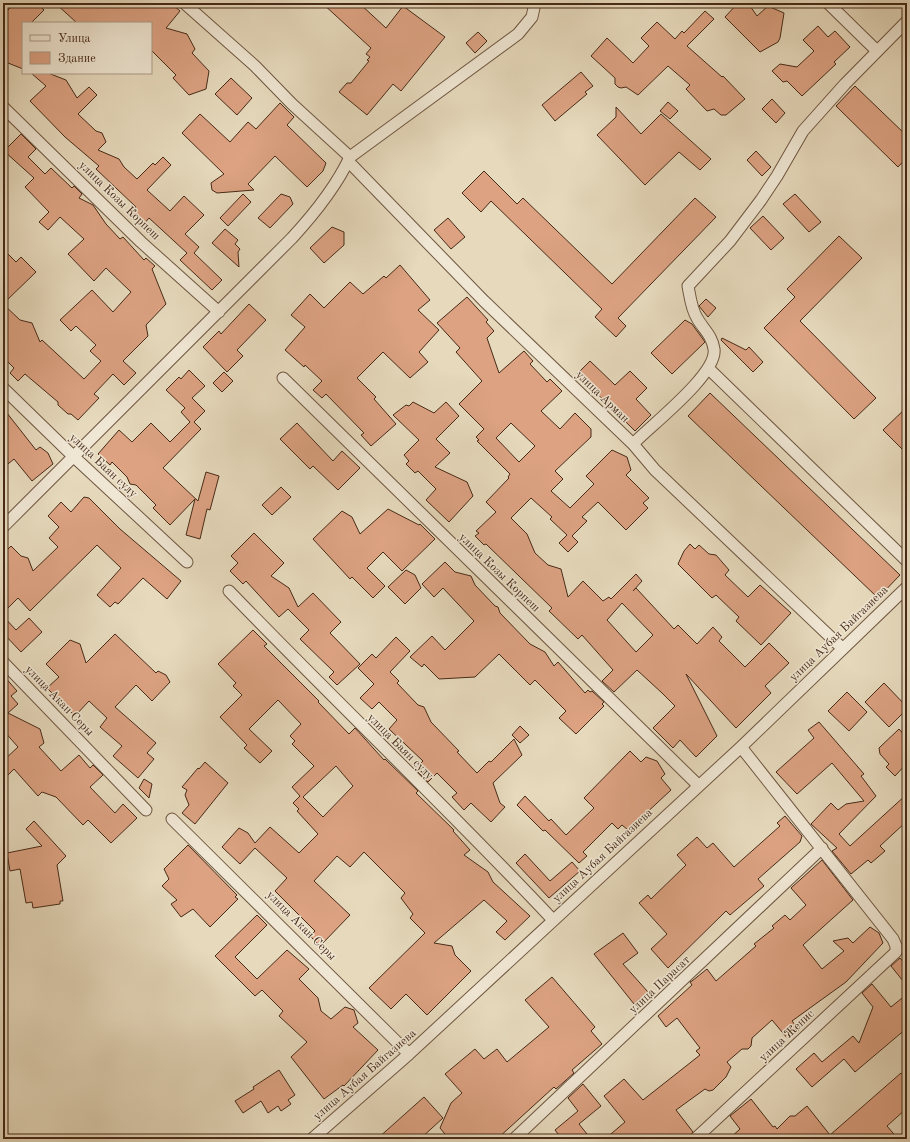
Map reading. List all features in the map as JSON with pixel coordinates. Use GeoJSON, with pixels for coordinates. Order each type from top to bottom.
{"type":"FeatureCollection","features":[{"type":"Feature","properties":{"kind":"street","name":"улица Арман"},"geometry":{"type":"LineString","coordinates":[[184,3],[255,66],[349,159],[484,301],[633,444],[655,470],[842,648]]}},
{"type":"Feature","properties":{"kind":"street"},"geometry":{"type":"LineString","coordinates":[[3,527],[218,312],[315,212],[349,159],[518,34],[532,17],[535,3]]}},
{"type":"Feature","properties":{"kind":"street"},"geometry":{"type":"LineString","coordinates":[[828,3],[877,51]]}},
{"type":"Feature","properties":{"kind":"street"},"geometry":{"type":"LineString","coordinates":[[633,444],[684,398],[708,368],[715,351],[708,331],[694,311],[688,286],[730,241],[761,200],[803,131],[907,21]]}},
{"type":"Feature","properties":{"kind":"street","name":"улица Козы Корпеш"},"geometry":{"type":"LineString","coordinates":[[3,107],[141,242],[218,312]]}},
{"type":"Feature","properties":{"kind":"street"},"geometry":{"type":"LineString","coordinates":[[708,368],[907,562]]}},
{"type":"Feature","properties":{"kind":"street","name":"улица Козы Корпеш"},"geometry":{"type":"LineString","coordinates":[[283,378],[698,785]]}},
{"type":"Feature","properties":{"kind":"street","name":"улица Баян сулу"},"geometry":{"type":"LineString","coordinates":[[3,388],[73,456],[187,562]]}},
{"type":"Feature","properties":{"kind":"street","name":"улица Аубая Байгазиева"},"geometry":{"type":"LineString","coordinates":[[312,1139],[409,1054],[698,785],[741,747],[907,587]]}},
{"type":"Feature","properties":{"kind":"street","name":"улица Баян сулу"},"geometry":{"type":"LineString","coordinates":[[229,592],[513,877],[553,920]]}},
{"type":"Feature","properties":{"kind":"street","name":"улица Акан Серы"},"geometry":{"type":"LineString","coordinates":[[3,662],[146,810]]}},
{"type":"Feature","properties":{"kind":"street"},"geometry":{"type":"LineString","coordinates":[[741,747],[822,848]]}},
{"type":"Feature","properties":{"kind":"street","name":"улица Акан Серы"},"geometry":{"type":"LineString","coordinates":[[172,819],[409,1054]]}},
{"type":"Feature","properties":{"kind":"street","name":"улица Женис"},"geometry":{"type":"LineString","coordinates":[[696,1139],[896,952],[896,946],[893,939],[822,848]]}},
{"type":"Feature","properties":{"kind":"street","name":"улица Парасат"},"geometry":{"type":"LineString","coordinates":[[514,1139],[822,848]]}},
{"type":"Feature","properties":{"kind":"building"},"geometry":{"type":"Polygon","coordinates":[[[15,3],[37,3],[44,10],[32,22],[22,22],[22,69],[3,61],[3,15],[15,3]]]}},
{"type":"Feature","properties":{"kind":"building"},"geometry":{"type":"Polygon","coordinates":[[[55,3],[171,3],[180,11],[166,28],[187,34],[195,49],[192,53],[209,71],[206,89],[189,95],[173,78],[176,75],[152,51],[152,22],[76,22],[55,3]]]}},
{"type":"Feature","properties":{"kind":"building"},"geometry":{"type":"Polygon","coordinates":[[[322,3],[359,3],[386,28],[403,6],[445,37],[401,91],[393,84],[367,115],[339,92],[347,83],[351,83],[369,61],[367,60],[370,57],[366,54],[371,48],[322,3]]]}},
{"type":"Feature","properties":{"kind":"building"},"geometry":{"type":"Polygon","coordinates":[[[738,3],[748,3],[757,16],[768,6],[784,13],[778,42],[760,52],[725,17],[738,3]]]}},
{"type":"Feature","properties":{"kind":"building"},"geometry":{"type":"Polygon","coordinates":[[[705,11],[714,19],[687,46],[722,77],[723,76],[745,99],[726,115],[721,115],[714,109],[707,111],[686,89],[690,85],[668,66],[638,95],[626,87],[618,87],[615,84],[615,78],[591,56],[607,38],[633,63],[649,46],[641,38],[657,22],[675,39],[682,31],[684,33],[705,11]]]}},
{"type":"Feature","properties":{"kind":"building"},"geometry":{"type":"Polygon","coordinates":[[[818,26],[828,37],[835,31],[850,47],[834,62],[836,64],[802,96],[787,81],[783,82],[772,71],[780,64],[797,67],[814,51],[803,40],[818,26]]]}},
{"type":"Feature","properties":{"kind":"building"},"geometry":{"type":"Polygon","coordinates":[[[478,32],[487,41],[475,53],[466,43],[478,32]]]}},
{"type":"Feature","properties":{"kind":"building"},"geometry":{"type":"Polygon","coordinates":[[[581,72],[593,86],[585,92],[587,94],[555,121],[542,105],[581,72]]]}},
{"type":"Feature","properties":{"kind":"building"},"geometry":{"type":"Polygon","coordinates":[[[32,74],[51,74],[66,80],[77,98],[89,87],[97,95],[78,114],[96,131],[102,133],[106,142],[98,150],[119,159],[124,167],[137,179],[153,163],[155,165],[163,157],[171,165],[147,190],[170,211],[184,196],[204,215],[185,234],[199,247],[194,253],[222,280],[212,290],[180,260],[187,253],[149,218],[142,226],[129,214],[136,207],[96,169],[99,166],[65,137],[30,101],[46,86],[32,74]]]}},
{"type":"Feature","properties":{"kind":"building"},"geometry":{"type":"Polygon","coordinates":[[[231,78],[252,98],[237,115],[215,94],[231,78]]]}},
{"type":"Feature","properties":{"kind":"building"},"geometry":{"type":"Polygon","coordinates":[[[855,86],[907,136],[907,157],[898,167],[836,106],[855,86]]]}},
{"type":"Feature","properties":{"kind":"building"},"geometry":{"type":"Polygon","coordinates":[[[772,99],[785,113],[776,123],[762,109],[772,99]]]}},
{"type":"Feature","properties":{"kind":"building"},"geometry":{"type":"Polygon","coordinates":[[[668,102],[678,111],[670,119],[660,111],[668,102]]]}},
{"type":"Feature","properties":{"kind":"building"},"geometry":{"type":"Polygon","coordinates":[[[280,103],[294,117],[287,125],[326,163],[323,171],[307,187],[275,156],[248,184],[254,190],[217,193],[212,190],[211,183],[224,174],[182,133],[200,114],[230,142],[248,122],[256,129],[280,103]]]}},
{"type":"Feature","properties":{"kind":"building"},"geometry":{"type":"Polygon","coordinates":[[[616,107],[641,134],[661,114],[711,159],[700,170],[679,152],[645,185],[597,135],[616,117],[616,107]]]}},
{"type":"Feature","properties":{"kind":"building"},"geometry":{"type":"Polygon","coordinates":[[[21,134],[36,149],[28,157],[45,174],[51,168],[72,188],[74,186],[82,194],[79,198],[93,205],[106,224],[120,239],[123,237],[144,260],[146,258],[155,266],[152,269],[166,304],[146,325],[148,336],[123,361],[136,373],[124,385],[113,374],[94,394],[99,398],[78,420],[71,414],[68,414],[58,405],[58,402],[25,374],[18,381],[10,373],[14,368],[3,357],[3,304],[20,320],[32,323],[40,342],[42,340],[84,379],[101,361],[90,351],[96,345],[76,326],[71,331],[60,320],[92,290],[113,312],[131,292],[106,268],[94,281],[68,254],[84,239],[60,217],[48,230],[39,222],[49,212],[25,187],[34,178],[4,151],[21,134]]]}},
{"type":"Feature","properties":{"kind":"building"},"geometry":{"type":"Polygon","coordinates":[[[756,151],[771,167],[762,176],[747,160],[756,151]]]}},
{"type":"Feature","properties":{"kind":"building"},"geometry":{"type":"Polygon","coordinates":[[[484,171],[517,204],[523,198],[612,284],[695,198],[716,217],[618,318],[626,326],[616,337],[595,317],[602,309],[491,201],[481,212],[462,193],[484,171]]]}},
{"type":"Feature","properties":{"kind":"building"},"geometry":{"type":"Polygon","coordinates":[[[243,194],[251,202],[228,226],[220,218],[243,194]]]}},
{"type":"Feature","properties":{"kind":"building"},"geometry":{"type":"Polygon","coordinates":[[[281,194],[290,197],[293,204],[270,228],[258,218],[281,194]]]}},
{"type":"Feature","properties":{"kind":"building"},"geometry":{"type":"Polygon","coordinates":[[[795,194],[821,222],[809,232],[783,204],[795,194]]]}},
{"type":"Feature","properties":{"kind":"building"},"geometry":{"type":"Polygon","coordinates":[[[763,216],[784,238],[771,250],[750,228],[763,216]]]}},
{"type":"Feature","properties":{"kind":"building"},"geometry":{"type":"Polygon","coordinates":[[[448,218],[465,237],[451,249],[434,230],[448,218]]]}},
{"type":"Feature","properties":{"kind":"building"},"geometry":{"type":"Polygon","coordinates":[[[332,227],[344,232],[344,245],[324,263],[310,248],[332,227]]]}},
{"type":"Feature","properties":{"kind":"building"},"geometry":{"type":"Polygon","coordinates":[[[225,229],[238,240],[235,244],[240,249],[238,252],[239,267],[212,243],[225,229]]]}},
{"type":"Feature","properties":{"kind":"building"},"geometry":{"type":"Polygon","coordinates":[[[839,236],[862,258],[800,321],[876,398],[854,419],[764,328],[795,297],[787,289],[839,236]]]}},
{"type":"Feature","properties":{"kind":"building"},"geometry":{"type":"Polygon","coordinates":[[[3,249],[16,262],[21,257],[36,272],[3,304],[3,249]]]}},
{"type":"Feature","properties":{"kind":"building"},"geometry":{"type":"Polygon","coordinates":[[[400,265],[430,300],[418,310],[439,330],[419,352],[428,362],[410,378],[383,352],[357,378],[376,397],[374,399],[396,424],[371,446],[361,435],[364,433],[326,394],[322,398],[313,390],[322,381],[305,365],[304,367],[285,350],[305,327],[291,315],[310,294],[324,308],[350,282],[363,294],[384,276],[386,278],[400,265]]]}},
{"type":"Feature","properties":{"kind":"building"},"geometry":{"type":"Polygon","coordinates":[[[467,297],[488,320],[486,322],[494,331],[487,338],[499,373],[524,351],[533,361],[530,364],[547,382],[550,379],[562,391],[541,411],[560,429],[575,413],[591,429],[591,437],[555,471],[563,479],[551,491],[570,508],[594,484],[586,476],[612,450],[627,457],[631,470],[626,475],[649,498],[643,503],[648,508],[626,530],[598,502],[582,517],[587,521],[572,536],[578,542],[568,552],[559,543],[567,535],[550,519],[552,517],[531,498],[511,518],[527,534],[535,553],[548,565],[561,569],[568,597],[583,581],[603,601],[609,597],[611,599],[636,574],[642,581],[633,591],[636,588],[674,629],[678,625],[697,644],[713,627],[722,637],[719,641],[745,667],[769,643],[789,663],[765,686],[771,693],[736,728],[686,674],[717,736],[696,757],[680,740],[673,748],[653,728],[675,706],[662,693],[637,670],[614,692],[602,681],[613,670],[582,635],[578,639],[549,611],[552,608],[486,544],[484,545],[475,536],[479,533],[476,531],[496,512],[486,502],[509,478],[508,477],[510,474],[477,441],[479,440],[476,437],[484,429],[459,404],[482,381],[456,352],[460,348],[437,323],[467,297]],[[511,423],[496,438],[519,462],[535,446],[511,423]],[[622,603],[607,620],[636,652],[653,635],[622,603]]]}},
{"type":"Feature","properties":{"kind":"building"},"geometry":{"type":"Polygon","coordinates":[[[706,299],[716,308],[708,317],[699,306],[706,299]]]}},
{"type":"Feature","properties":{"kind":"building"},"geometry":{"type":"Polygon","coordinates":[[[249,304],[266,320],[237,350],[243,356],[227,372],[203,347],[219,331],[221,334],[249,304]]]}},
{"type":"Feature","properties":{"kind":"building"},"geometry":{"type":"Polygon","coordinates":[[[685,320],[692,324],[705,342],[672,374],[651,353],[685,320]]]}},
{"type":"Feature","properties":{"kind":"building"},"geometry":{"type":"Polygon","coordinates":[[[722,338],[746,350],[749,347],[763,362],[753,372],[721,340],[722,338]]]}},
{"type":"Feature","properties":{"kind":"building"},"geometry":{"type":"Polygon","coordinates":[[[590,361],[615,385],[630,371],[647,388],[636,399],[651,415],[635,431],[577,374],[590,361]]]}},
{"type":"Feature","properties":{"kind":"building"},"geometry":{"type":"Polygon","coordinates":[[[189,370],[205,386],[192,398],[205,411],[194,422],[201,429],[163,468],[198,501],[206,472],[219,476],[210,510],[207,509],[200,539],[186,535],[195,499],[170,525],[153,508],[156,505],[136,485],[130,484],[127,477],[112,462],[110,465],[98,454],[119,430],[132,442],[151,423],[170,442],[190,422],[181,412],[185,408],[166,390],[179,377],[181,379],[189,370]]]}},
{"type":"Feature","properties":{"kind":"building"},"geometry":{"type":"Polygon","coordinates":[[[224,372],[233,381],[222,392],[213,383],[224,372]]]}},
{"type":"Feature","properties":{"kind":"building"},"geometry":{"type":"Polygon","coordinates":[[[710,393],[900,575],[878,598],[688,416],[710,393]]]}},
{"type":"Feature","properties":{"kind":"building"},"geometry":{"type":"Polygon","coordinates":[[[413,402],[434,413],[446,402],[459,416],[436,439],[450,453],[435,467],[467,482],[473,496],[449,522],[426,500],[436,489],[418,471],[415,473],[406,464],[409,461],[404,455],[419,440],[393,415],[406,405],[409,406],[413,402]]]}},
{"type":"Feature","properties":{"kind":"building"},"geometry":{"type":"Polygon","coordinates":[[[907,407],[907,454],[883,430],[907,407]]]}},
{"type":"Feature","properties":{"kind":"building"},"geometry":{"type":"Polygon","coordinates":[[[3,408],[36,450],[40,447],[48,453],[53,464],[32,481],[14,459],[3,468],[3,408]]]}},
{"type":"Feature","properties":{"kind":"building"},"geometry":{"type":"Polygon","coordinates":[[[297,423],[333,461],[342,451],[360,468],[338,490],[313,466],[310,469],[280,439],[297,423]]]}},
{"type":"Feature","properties":{"kind":"building"},"geometry":{"type":"Polygon","coordinates":[[[281,487],[291,497],[272,515],[262,505],[281,487]]]}},
{"type":"Feature","properties":{"kind":"building"},"geometry":{"type":"Polygon","coordinates":[[[84,497],[89,498],[120,529],[181,581],[167,599],[143,578],[118,604],[115,602],[110,607],[97,595],[121,568],[97,545],[30,611],[18,598],[3,613],[3,554],[11,546],[21,556],[28,558],[33,571],[58,547],[49,538],[59,527],[48,516],[61,502],[71,512],[84,497]]]}},
{"type":"Feature","properties":{"kind":"building"},"geometry":{"type":"Polygon","coordinates":[[[388,509],[419,525],[420,524],[435,539],[402,571],[383,552],[367,568],[385,586],[373,598],[352,577],[350,579],[313,539],[342,511],[352,517],[360,534],[388,509]]]}},
{"type":"Feature","properties":{"kind":"building"},"geometry":{"type":"Polygon","coordinates":[[[254,533],[284,563],[271,576],[289,588],[298,607],[313,593],[341,622],[330,633],[360,664],[337,685],[329,677],[334,672],[300,639],[309,630],[288,609],[279,617],[246,581],[243,584],[230,571],[238,563],[231,556],[254,533]]]}},
{"type":"Feature","properties":{"kind":"building"},"geometry":{"type":"Polygon","coordinates":[[[690,544],[695,549],[699,545],[709,554],[716,555],[729,570],[725,575],[748,597],[760,585],[791,613],[761,645],[736,621],[739,617],[716,595],[712,598],[678,564],[684,551],[690,544]]]}},
{"type":"Feature","properties":{"kind":"building"},"geometry":{"type":"Polygon","coordinates":[[[445,562],[455,572],[471,576],[475,585],[495,606],[498,607],[500,613],[530,644],[545,652],[554,666],[558,662],[585,693],[588,690],[590,692],[592,691],[604,702],[602,704],[604,706],[576,734],[559,718],[566,711],[535,680],[530,685],[499,654],[475,677],[439,679],[424,664],[422,667],[410,657],[432,636],[445,650],[474,621],[443,588],[434,597],[422,584],[445,562]]]}},
{"type":"Feature","properties":{"kind":"building"},"geometry":{"type":"Polygon","coordinates":[[[406,570],[415,575],[421,588],[405,604],[388,587],[406,570]]]}},
{"type":"Feature","properties":{"kind":"building"},"geometry":{"type":"Polygon","coordinates":[[[3,616],[16,630],[29,618],[42,632],[21,652],[3,633],[3,616]]]}},
{"type":"Feature","properties":{"kind":"building"},"geometry":{"type":"Polygon","coordinates":[[[253,630],[267,644],[264,646],[319,701],[318,702],[349,734],[355,728],[384,760],[385,759],[418,791],[416,793],[454,830],[453,831],[470,850],[464,855],[488,872],[493,882],[530,916],[505,940],[496,932],[507,921],[484,900],[434,943],[452,946],[455,955],[471,971],[427,1015],[406,994],[391,1009],[369,988],[425,933],[410,918],[413,914],[401,898],[405,893],[364,852],[350,867],[337,856],[314,881],[350,915],[320,946],[310,936],[315,931],[275,891],[287,878],[255,848],[240,864],[222,847],[239,828],[248,833],[255,843],[270,827],[299,853],[318,834],[297,811],[299,809],[293,803],[300,796],[292,787],[314,766],[292,744],[295,741],[290,736],[301,724],[278,700],[249,729],[272,751],[260,763],[244,748],[247,745],[220,717],[242,695],[233,686],[236,683],[218,664],[253,630]],[[336,766],[303,797],[323,817],[353,786],[336,766]]]}},
{"type":"Feature","properties":{"kind":"building"},"geometry":{"type":"Polygon","coordinates":[[[115,634],[156,673],[158,671],[166,675],[170,682],[152,701],[136,685],[115,707],[156,743],[147,753],[154,759],[138,778],[113,756],[122,746],[100,727],[107,718],[89,701],[75,716],[47,688],[59,677],[46,664],[70,640],[80,644],[86,663],[115,634]]]}},
{"type":"Feature","properties":{"kind":"building"},"geometry":{"type":"Polygon","coordinates":[[[396,637],[410,651],[390,672],[399,681],[397,683],[418,705],[424,707],[431,722],[459,751],[457,752],[477,773],[489,761],[491,762],[514,739],[522,755],[493,783],[500,803],[505,807],[491,822],[471,803],[464,810],[452,797],[457,793],[437,773],[428,782],[415,769],[423,761],[389,729],[397,720],[379,702],[372,709],[360,698],[374,684],[358,668],[372,654],[376,658],[396,637]]]}},
{"type":"Feature","properties":{"kind":"building"},"geometry":{"type":"Polygon","coordinates":[[[3,675],[17,691],[11,696],[18,704],[8,713],[40,729],[44,743],[39,747],[61,771],[79,755],[90,768],[93,765],[103,775],[90,787],[115,813],[123,804],[137,818],[111,843],[88,820],[83,825],[56,797],[42,792],[38,796],[14,769],[3,780],[3,761],[18,747],[3,730],[3,675]]]}},
{"type":"Feature","properties":{"kind":"building"},"geometry":{"type":"Polygon","coordinates":[[[884,683],[907,707],[907,709],[889,727],[865,702],[884,683]]]}},
{"type":"Feature","properties":{"kind":"building"},"geometry":{"type":"Polygon","coordinates":[[[847,692],[867,712],[849,731],[828,711],[847,692]]]}},
{"type":"Feature","properties":{"kind":"building"},"geometry":{"type":"Polygon","coordinates":[[[819,722],[864,774],[861,776],[876,796],[839,834],[850,846],[907,794],[907,821],[880,846],[885,851],[871,863],[868,860],[851,874],[832,851],[837,848],[811,824],[831,803],[838,810],[846,804],[864,801],[832,763],[797,794],[776,772],[814,738],[808,730],[819,722]]]}},
{"type":"Feature","properties":{"kind":"building"},"geometry":{"type":"Polygon","coordinates":[[[520,726],[529,735],[520,743],[512,735],[520,726]]]}},
{"type":"Feature","properties":{"kind":"building"},"geometry":{"type":"Polygon","coordinates":[[[899,729],[907,738],[907,763],[895,776],[886,767],[889,764],[880,754],[879,748],[899,729]]]}},
{"type":"Feature","properties":{"kind":"building"},"geometry":{"type":"Polygon","coordinates":[[[630,751],[641,762],[646,757],[657,761],[665,774],[661,778],[671,790],[628,830],[622,825],[618,829],[612,823],[583,852],[587,856],[579,863],[545,830],[543,831],[517,805],[525,796],[549,821],[551,819],[566,835],[594,808],[584,798],[630,751]]]}},
{"type":"Feature","properties":{"kind":"building"},"geometry":{"type":"Polygon","coordinates":[[[205,762],[228,783],[195,824],[182,813],[189,805],[185,795],[187,790],[182,787],[205,762]]]}},
{"type":"Feature","properties":{"kind":"building"},"geometry":{"type":"Polygon","coordinates":[[[144,779],[152,784],[149,798],[139,788],[144,779]]]}},
{"type":"Feature","properties":{"kind":"building"},"geometry":{"type":"Polygon","coordinates":[[[785,816],[802,836],[800,842],[758,879],[764,886],[730,915],[726,911],[668,968],[651,949],[667,934],[639,903],[648,895],[651,899],[686,865],[677,855],[697,837],[707,848],[713,843],[734,867],[780,826],[777,823],[785,816]]]}},
{"type":"Feature","properties":{"kind":"building"},"geometry":{"type":"Polygon","coordinates":[[[34,821],[66,856],[57,865],[63,901],[60,901],[60,904],[33,908],[32,902],[26,903],[20,869],[10,871],[7,853],[42,846],[26,829],[34,821]]]}},
{"type":"Feature","properties":{"kind":"building"},"geometry":{"type":"Polygon","coordinates":[[[188,845],[237,895],[235,897],[238,899],[210,927],[193,909],[181,917],[171,904],[177,900],[162,886],[169,879],[164,869],[188,845]]]}},
{"type":"Feature","properties":{"kind":"building"},"geometry":{"type":"Polygon","coordinates":[[[525,854],[550,881],[572,862],[580,871],[549,898],[516,863],[525,854]]]}},
{"type":"Feature","properties":{"kind":"building"},"geometry":{"type":"Polygon","coordinates":[[[822,860],[853,900],[803,945],[822,969],[844,951],[833,941],[848,938],[853,943],[870,927],[879,933],[883,943],[846,982],[792,1021],[799,1030],[788,1039],[772,1020],[752,1038],[751,1046],[748,1049],[742,1049],[727,1062],[731,1067],[726,1077],[713,1090],[709,1091],[705,1089],[676,1110],[693,1132],[688,1139],[663,1139],[658,1134],[651,1139],[605,1139],[625,1122],[604,1096],[624,1079],[643,1100],[700,1055],[696,1051],[700,1048],[677,1018],[666,1027],[658,1016],[692,985],[690,982],[707,969],[716,981],[756,946],[754,944],[774,928],[772,926],[785,915],[790,920],[806,905],[791,888],[822,860]]]}},
{"type":"Feature","properties":{"kind":"building"},"geometry":{"type":"Polygon","coordinates":[[[257,915],[267,925],[235,957],[257,979],[287,950],[309,969],[299,979],[318,998],[321,1011],[331,1019],[345,1007],[354,1010],[358,1023],[353,1027],[378,1050],[344,1086],[343,1085],[324,1099],[291,1057],[307,1042],[279,1016],[283,1011],[262,990],[255,996],[215,956],[257,915]]]}},
{"type":"Feature","properties":{"kind":"building"},"geometry":{"type":"Polygon","coordinates":[[[623,933],[638,953],[623,964],[648,992],[634,1004],[594,954],[623,933]]]}},
{"type":"Feature","properties":{"kind":"building"},"geometry":{"type":"Polygon","coordinates":[[[900,958],[907,966],[907,986],[891,966],[900,958]]]}},
{"type":"Feature","properties":{"kind":"building"},"geometry":{"type":"Polygon","coordinates":[[[552,977],[595,1027],[591,1031],[602,1044],[572,1070],[574,1073],[556,1089],[554,1087],[497,1139],[449,1139],[440,1128],[451,1103],[462,1093],[445,1074],[475,1049],[484,1059],[497,1049],[507,1062],[549,1027],[525,1000],[552,977]]]}},
{"type":"Feature","properties":{"kind":"building"},"geometry":{"type":"Polygon","coordinates":[[[872,984],[891,1007],[907,994],[907,1028],[855,1072],[844,1059],[812,1087],[796,1069],[814,1053],[822,1062],[853,1036],[859,1043],[873,1007],[862,993],[872,984]]]}},
{"type":"Feature","properties":{"kind":"building"},"geometry":{"type":"Polygon","coordinates":[[[279,1070],[295,1095],[288,1100],[291,1104],[281,1111],[278,1106],[268,1113],[261,1101],[243,1113],[235,1101],[279,1070]]]}},
{"type":"Feature","properties":{"kind":"building"},"geometry":{"type":"Polygon","coordinates":[[[901,1073],[907,1079],[907,1108],[887,1126],[898,1139],[729,1139],[740,1129],[730,1116],[751,1099],[773,1127],[775,1126],[777,1129],[790,1116],[795,1116],[807,1106],[830,1135],[901,1073]]]}},
{"type":"Feature","properties":{"kind":"building"},"geometry":{"type":"Polygon","coordinates":[[[583,1084],[601,1106],[579,1124],[591,1139],[562,1139],[555,1130],[578,1111],[568,1098],[583,1084]]]}},
{"type":"Feature","properties":{"kind":"building"},"geometry":{"type":"Polygon","coordinates":[[[424,1097],[443,1118],[420,1139],[377,1139],[424,1097]]]}}]}
